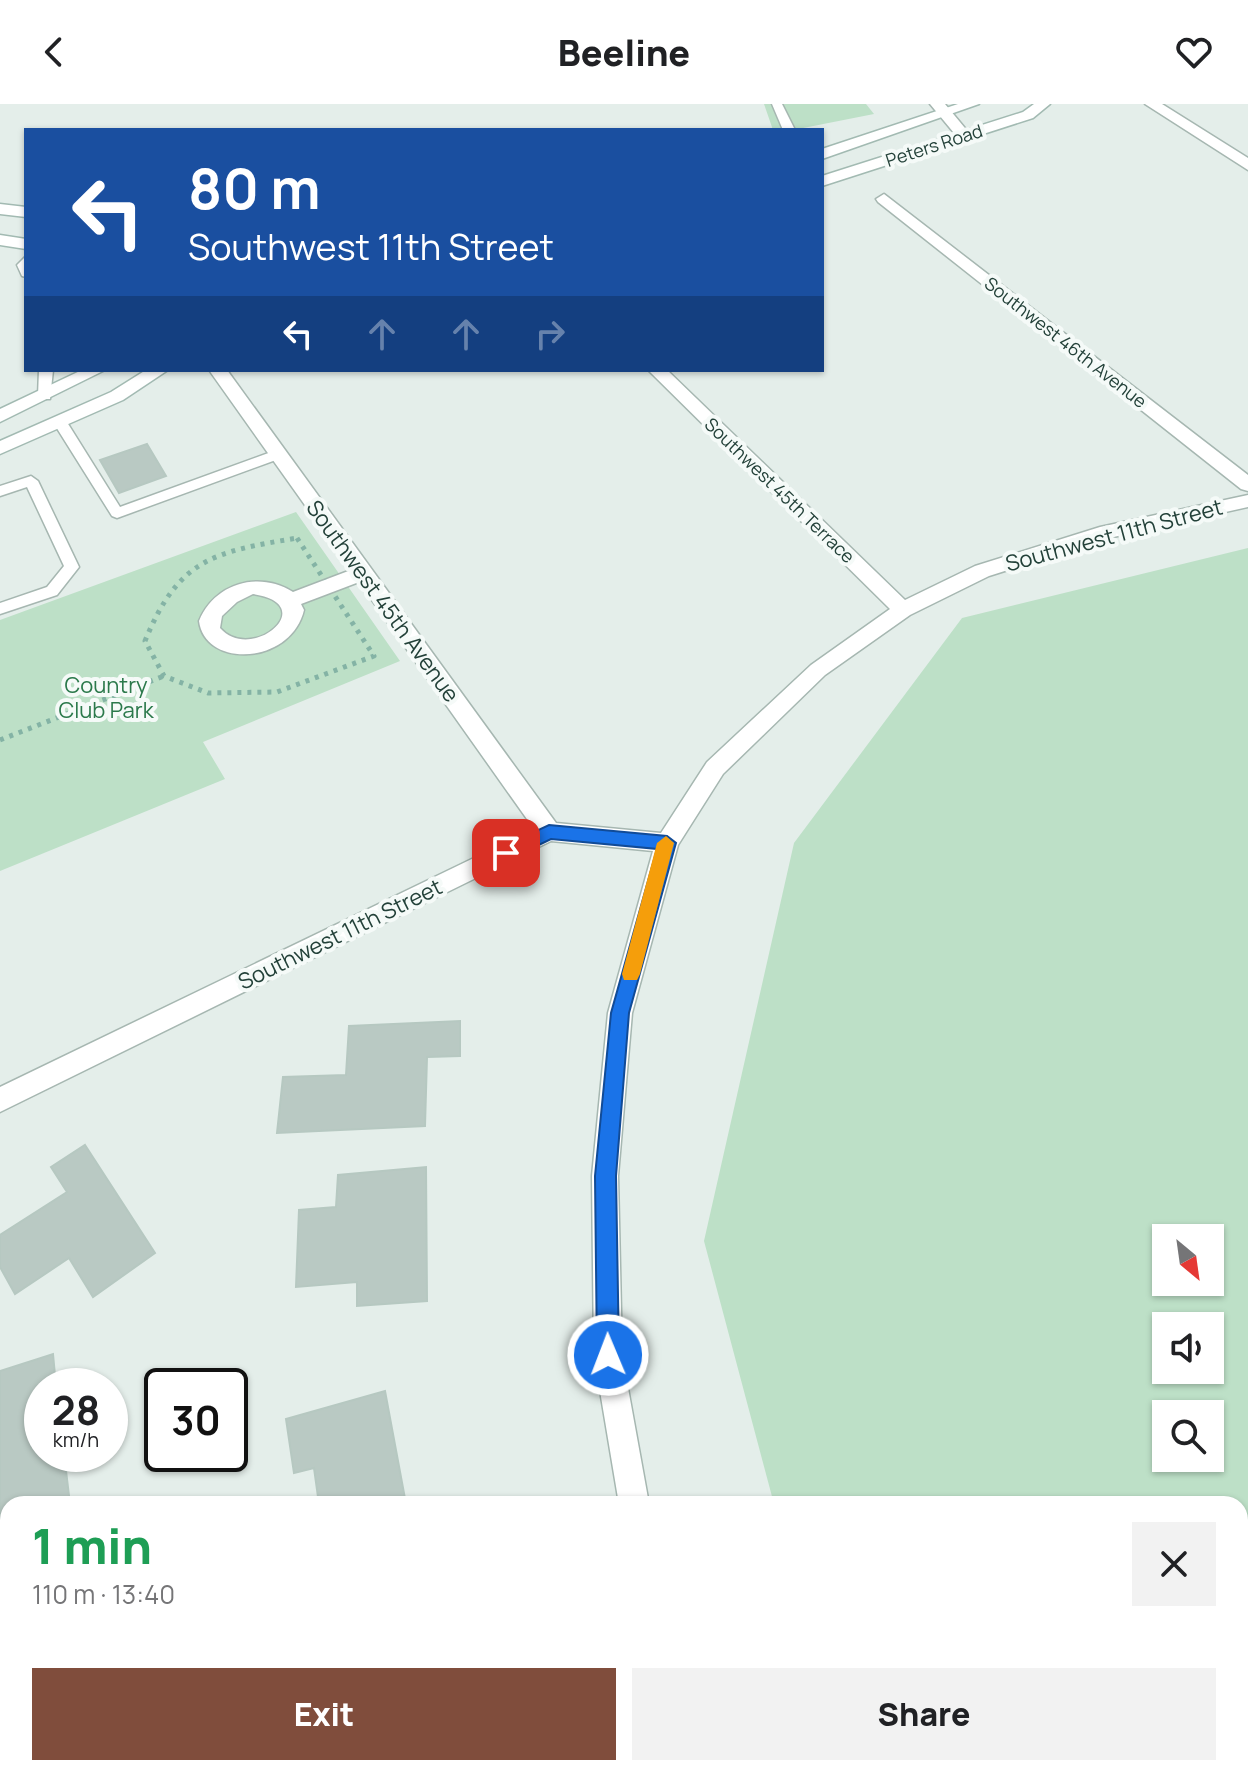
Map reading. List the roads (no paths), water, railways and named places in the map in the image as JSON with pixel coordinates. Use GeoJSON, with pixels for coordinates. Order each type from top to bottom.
{"type":"FeatureCollection","features":[{"type":"Feature","properties":{"kind":"street","name":"Peters Road"},"geometry":{"type":"LineString","coordinates":[[824,153],[940,109],[972,104]]}},
{"type":"Feature","properties":{"kind":"street","name":"Peters Road"},"geometry":{"type":"LineString","coordinates":[[824,180],[1028,115],[1043,104]]}},
{"type":"Feature","properties":{"kind":"street"},"geometry":{"type":"LineString","coordinates":[[1152,104],[1248,165]]}},
{"type":"Feature","properties":{"kind":"street"},"geometry":{"type":"LineString","coordinates":[[940,109],[964,136]]}},
{"type":"Feature","properties":{"kind":"street","name":"Southwest 46th Avenue"},"geometry":{"type":"LineString","coordinates":[[884,199],[1248,485]]}},
{"type":"Feature","properties":{"kind":"street"},"geometry":{"type":"LineString","coordinates":[[0,209],[24,212]]}},
{"type":"Feature","properties":{"kind":"street"},"geometry":{"type":"LineString","coordinates":[[0,240],[24,244]]}},
{"type":"Feature","properties":{"kind":"street"},"geometry":{"type":"LineString","coordinates":[[0,416],[92,372]]}},
{"type":"Feature","properties":{"kind":"street"},"geometry":{"type":"LineString","coordinates":[[0,448],[117,396],[156,372]]}},
{"type":"Feature","properties":{"kind":"street","name":"Southwest 45th Avenue"},"geometry":{"type":"LineString","coordinates":[[219,372],[549,832]]}},
{"type":"Feature","properties":{"kind":"street","name":"Southwest 45th Terrace"},"geometry":{"type":"LineString","coordinates":[[659,372],[903,610]]}},
{"type":"Feature","properties":{"kind":"street","name":"Southwest 11th Street"},"geometry":{"type":"LineString","coordinates":[[633,1496],[608,1355],[605,1176],[620,1013],[667,843],[715,768],[818,670],[903,610],[982,571],[1107,532],[1248,501]]}},
{"type":"Feature","properties":{"kind":"street"},"geometry":{"type":"LineString","coordinates":[[291,600],[363,573]]}},
{"type":"Feature","properties":{"kind":"street"},"geometry":{"type":"LineString","coordinates":[[549,832],[667,843]]}},
{"type":"Feature","properties":{"kind":"street","name":"Southwest 11th Street"},"geometry":{"type":"LineString","coordinates":[[0,1100],[549,832]]}},
{"type":"Feature","properties":{"kind":"lane"},"geometry":{"type":"LineString","coordinates":[[777,104],[788,128]]}},
{"type":"Feature","properties":{"kind":"lane"},"geometry":{"type":"LineString","coordinates":[[45,396],[46,372]]}},
{"type":"Feature","properties":{"kind":"lane"},"geometry":{"type":"LineString","coordinates":[[60,422],[117,513],[279,454]]}},
{"type":"Feature","properties":{"kind":"lane"},"geometry":{"type":"LineString","coordinates":[[0,491],[31,481],[72,567],[52,591],[0,609]]}},
{"type":"Feature","properties":{"kind":"park label","name":"Country Club Park"},"geometry":{"type":"Point","coordinates":[106,698]}}]}
